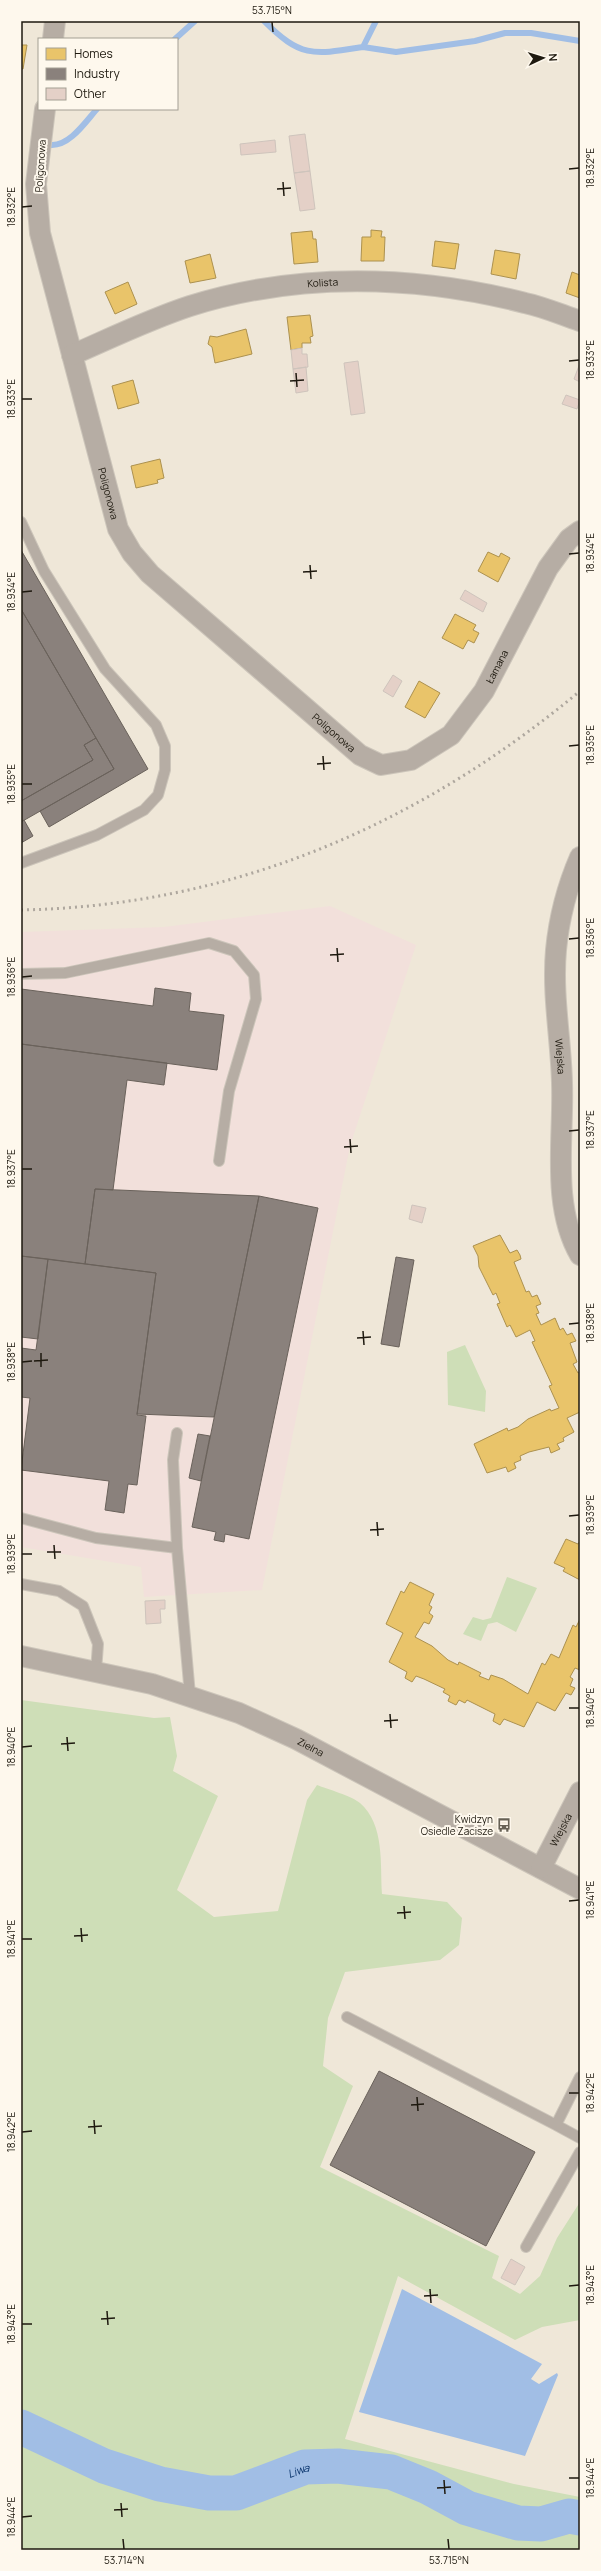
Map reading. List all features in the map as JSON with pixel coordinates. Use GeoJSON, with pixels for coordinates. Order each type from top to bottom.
{"type":"FeatureCollection","features":[{"type":"Feature","properties":{"kind":"street"},"geometry":{"type":"LineString","coordinates":[[53,38],[55,21]]}},
{"type":"Feature","properties":{"kind":"street","name":"Poligonowa"},"geometry":{"type":"LineString","coordinates":[[45,110],[36,184],[40,233],[113,516],[132,553],[150,574],[360,755],[381,765]]}},
{"type":"Feature","properties":{"kind":"street","name":"Kolista"},"geometry":{"type":"LineString","coordinates":[[72,355],[190,306],[245,293],[302,284],[357,280],[413,284],[470,292],[526,303],[580,321]]}},
{"type":"Feature","properties":{"kind":"street","name":"Łamana"},"geometry":{"type":"LineString","coordinates":[[381,765],[411,760],[451,735],[484,691],[548,568],[569,540],[580,531]]}},
{"type":"Feature","properties":{"kind":"street","name":"Wiejska"},"geometry":{"type":"LineString","coordinates":[[580,857],[561,916],[556,974],[562,1082],[563,1201],[569,1231],[580,1256]]}},
{"type":"Feature","properties":{"kind":"street","name":"Zielna"},"geometry":{"type":"LineString","coordinates":[[21,1656],[96,1672],[190,1695],[239,1713],[296,1739],[580,1889]]}},
{"type":"Feature","properties":{"kind":"street","name":"Wiejska"},"geometry":{"type":"LineString","coordinates":[[541,1868],[580,1792]]}},
{"type":"Feature","properties":{"kind":"lane"},"geometry":{"type":"LineString","coordinates":[[21,522],[44,571],[105,669],[156,725],[165,746],[165,770],[158,795],[144,810],[97,835],[21,863]]}},
{"type":"Feature","properties":{"kind":"lane"},"geometry":{"type":"LineString","coordinates":[[21,974],[65,973],[209,943],[234,951],[254,975],[256,999],[229,1091],[219,1162]]}},
{"type":"Feature","properties":{"kind":"lane"},"geometry":{"type":"LineString","coordinates":[[176,1433],[173,1460],[177,1548],[190,1695]]}},
{"type":"Feature","properties":{"kind":"lane"},"geometry":{"type":"LineString","coordinates":[[21,1518],[96,1538],[177,1548]]}},
{"type":"Feature","properties":{"kind":"lane"},"geometry":{"type":"LineString","coordinates":[[21,1584],[59,1591],[83,1606],[98,1644],[96,1672]]}},
{"type":"Feature","properties":{"kind":"lane"},"geometry":{"type":"LineString","coordinates":[[346,2017],[580,2138]]}},
{"type":"Feature","properties":{"kind":"lane"},"geometry":{"type":"LineString","coordinates":[[556,2125],[580,2077]]}},
{"type":"Feature","properties":{"kind":"lane"},"geometry":{"type":"LineString","coordinates":[[526,2247],[580,2152]]}},
{"type":"Feature","properties":{"kind":"shaded area"},"geometry":{"type":"Polygon","coordinates":[[[330,906],[416,945],[350,1146],[262,1590],[144,1597],[141,1567],[21,1547],[21,932],[164,927],[330,906]]]}},
{"type":"Feature","properties":{"kind":"green space"},"geometry":{"type":"Polygon","coordinates":[[[465,1345],[486,1391],[485,1412],[448,1405],[447,1352],[465,1345]]]}},
{"type":"Feature","properties":{"kind":"green space"},"geometry":{"type":"Polygon","coordinates":[[[507,1577],[537,1588],[516,1632],[497,1622],[488,1624],[481,1641],[463,1634],[473,1617],[483,1620],[491,1618],[507,1577]]]}},
{"type":"Feature","properties":{"kind":"green space"},"geometry":{"type":"Polygon","coordinates":[[[21,1700],[154,1718],[170,1717],[177,1756],[173,1771],[218,1796],[177,1890],[214,1917],[278,1911],[307,1800],[317,1785],[356,1800],[368,1812],[374,1822],[380,1846],[382,1894],[447,1902],[462,1918],[459,1945],[440,1960],[345,1972],[328,2018],[323,2066],[353,2086],[320,2167],[499,2256],[492,2278],[520,2294],[540,2276],[557,2238],[580,2202],[580,2320],[542,2327],[515,2340],[398,2276],[345,2439],[514,2484],[580,2497],[580,2550],[21,2550],[21,1700]]]}},
{"type":"Feature","properties":{"kind":"water"},"geometry":{"type":"Polygon","coordinates":[[[402,2289],[542,2364],[531,2379],[539,2384],[557,2373],[558,2375],[525,2456],[359,2412],[402,2289]]]}},
{"type":"Feature","properties":{"kind":"building: Homes"},"geometry":{"type":"Polygon","coordinates":[[[21,45],[27,45],[23,69],[21,69],[21,45]]]}},
{"type":"Feature","properties":{"kind":"building: Homes"},"geometry":{"type":"Polygon","coordinates":[[[371,230],[382,231],[381,237],[385,237],[384,261],[361,261],[362,237],[371,237],[371,230]]]}},
{"type":"Feature","properties":{"kind":"building: Homes"},"geometry":{"type":"Polygon","coordinates":[[[312,231],[313,239],[316,239],[318,262],[294,264],[291,233],[312,231]]]}},
{"type":"Feature","properties":{"kind":"building: Homes"},"geometry":{"type":"Polygon","coordinates":[[[435,241],[459,244],[455,269],[432,266],[435,241]]]}},
{"type":"Feature","properties":{"kind":"building: Homes"},"geometry":{"type":"Polygon","coordinates":[[[495,250],[520,254],[516,279],[491,274],[495,250]]]}},
{"type":"Feature","properties":{"kind":"building: Homes"},"geometry":{"type":"Polygon","coordinates":[[[210,254],[216,278],[190,283],[185,261],[210,254]]]}},
{"type":"Feature","properties":{"kind":"building: Homes"},"geometry":{"type":"Polygon","coordinates":[[[572,272],[580,275],[580,298],[566,293],[572,272]]]}},
{"type":"Feature","properties":{"kind":"building: Homes"},"geometry":{"type":"Polygon","coordinates":[[[128,282],[137,304],[115,314],[105,292],[128,282]]]}},
{"type":"Feature","properties":{"kind":"building: Homes"},"geometry":{"type":"Polygon","coordinates":[[[310,315],[313,336],[310,337],[311,343],[302,343],[302,348],[291,350],[287,317],[310,315]]]}},
{"type":"Feature","properties":{"kind":"building: Homes"},"geometry":{"type":"Polygon","coordinates":[[[246,329],[252,354],[215,363],[212,347],[208,344],[210,336],[217,337],[246,329]]]}},
{"type":"Feature","properties":{"kind":"building: Homes"},"geometry":{"type":"Polygon","coordinates":[[[133,380],[139,403],[118,409],[112,386],[133,380]]]}},
{"type":"Feature","properties":{"kind":"building: Homes"},"geometry":{"type":"Polygon","coordinates":[[[160,459],[164,478],[157,480],[158,483],[136,488],[131,466],[160,459]]]}},
{"type":"Feature","properties":{"kind":"building: Homes"},"geometry":{"type":"Polygon","coordinates":[[[488,552],[499,557],[501,553],[510,558],[498,582],[478,571],[488,552]]]}},
{"type":"Feature","properties":{"kind":"building: Homes"},"geometry":{"type":"Polygon","coordinates":[[[455,614],[476,625],[473,630],[479,633],[474,643],[468,640],[463,649],[442,638],[455,614]]]}},
{"type":"Feature","properties":{"kind":"building: Homes"},"geometry":{"type":"Polygon","coordinates":[[[419,681],[440,693],[425,718],[405,707],[419,681]]]}},
{"type":"Feature","properties":{"kind":"building: Homes"},"geometry":{"type":"Polygon","coordinates":[[[500,1235],[510,1253],[517,1250],[520,1255],[521,1259],[514,1262],[526,1292],[529,1291],[532,1297],[537,1295],[541,1304],[536,1306],[539,1313],[536,1314],[541,1325],[555,1318],[560,1330],[563,1328],[567,1335],[572,1333],[576,1341],[570,1343],[577,1362],[573,1364],[578,1373],[580,1372],[580,1412],[567,1418],[574,1432],[563,1438],[564,1441],[557,1444],[560,1449],[551,1453],[549,1447],[529,1452],[520,1456],[521,1460],[514,1463],[516,1468],[508,1472],[506,1467],[487,1473],[474,1444],[507,1428],[508,1431],[518,1427],[528,1419],[550,1409],[551,1411],[559,1408],[549,1386],[552,1385],[532,1342],[535,1341],[530,1330],[516,1337],[510,1325],[507,1327],[497,1304],[500,1303],[496,1293],[493,1295],[479,1267],[478,1256],[473,1246],[500,1235]]]}},
{"type":"Feature","properties":{"kind":"building: Homes"},"geometry":{"type":"Polygon","coordinates":[[[566,1539],[578,1544],[580,1541],[580,1580],[563,1571],[565,1568],[554,1563],[566,1539]]]}},
{"type":"Feature","properties":{"kind":"building: Homes"},"geometry":{"type":"Polygon","coordinates":[[[410,1582],[434,1594],[429,1605],[432,1607],[429,1613],[433,1616],[429,1624],[424,1622],[415,1637],[432,1646],[448,1660],[458,1665],[459,1662],[481,1673],[479,1676],[489,1680],[491,1675],[503,1679],[528,1694],[542,1663],[545,1665],[551,1654],[559,1658],[573,1625],[576,1627],[580,1619],[580,1670],[575,1668],[570,1677],[573,1679],[570,1686],[575,1688],[571,1695],[566,1693],[555,1711],[537,1702],[524,1727],[504,1719],[500,1725],[493,1721],[495,1714],[467,1700],[465,1703],[459,1700],[456,1705],[448,1701],[450,1696],[443,1692],[445,1689],[416,1676],[412,1682],[405,1678],[407,1672],[389,1662],[403,1633],[386,1624],[401,1591],[404,1593],[410,1582]]]}},
{"type":"Feature","properties":{"kind":"building: Industry"},"geometry":{"type":"Polygon","coordinates":[[[21,550],[148,769],[49,827],[40,811],[114,769],[21,609],[21,550]]]}},
{"type":"Feature","properties":{"kind":"building: Industry"},"geometry":{"type":"Polygon","coordinates":[[[21,609],[96,738],[84,745],[93,760],[21,801],[21,609]]]}},
{"type":"Feature","properties":{"kind":"building: Industry"},"geometry":{"type":"Polygon","coordinates":[[[96,738],[114,769],[21,822],[21,801],[93,760],[84,745],[96,738]]]}},
{"type":"Feature","properties":{"kind":"building: Industry"},"geometry":{"type":"Polygon","coordinates":[[[24,820],[33,836],[21,843],[21,822],[24,820]]]}},
{"type":"Feature","properties":{"kind":"building: Industry"},"geometry":{"type":"Polygon","coordinates":[[[155,988],[191,993],[189,1011],[224,1015],[217,1070],[21,1044],[21,989],[153,1006],[155,988]]]}},
{"type":"Feature","properties":{"kind":"building: Industry"},"geometry":{"type":"Polygon","coordinates":[[[21,1044],[167,1063],[164,1085],[127,1080],[113,1190],[95,1189],[85,1264],[21,1256],[21,1044]]]}},
{"type":"Feature","properties":{"kind":"building: Industry"},"geometry":{"type":"Polygon","coordinates":[[[95,1189],[259,1196],[214,1417],[137,1414],[156,1273],[85,1264],[95,1189]]]}},
{"type":"Feature","properties":{"kind":"building: Industry"},"geometry":{"type":"Polygon","coordinates":[[[259,1196],[318,1208],[249,1539],[225,1534],[224,1542],[214,1540],[216,1532],[192,1527],[259,1196]]]}},
{"type":"Feature","properties":{"kind":"building: Industry"},"geometry":{"type":"Polygon","coordinates":[[[21,1256],[48,1259],[38,1339],[21,1337],[21,1256]]]}},
{"type":"Feature","properties":{"kind":"building: Industry"},"geometry":{"type":"Polygon","coordinates":[[[396,1257],[414,1260],[399,1347],[381,1344],[396,1257]]]}},
{"type":"Feature","properties":{"kind":"building: Industry"},"geometry":{"type":"Polygon","coordinates":[[[48,1259],[156,1273],[137,1415],[146,1416],[137,1485],[128,1484],[124,1513],[105,1510],[109,1481],[21,1470],[30,1398],[21,1397],[21,1348],[36,1350],[48,1259]]]}},
{"type":"Feature","properties":{"kind":"building: Industry"},"geometry":{"type":"Polygon","coordinates":[[[198,1434],[210,1436],[201,1481],[189,1478],[198,1434]]]}},
{"type":"Feature","properties":{"kind":"building: Industry"},"geometry":{"type":"Polygon","coordinates":[[[379,2071],[535,2152],[486,2246],[330,2165],[379,2071]]]}},
{"type":"Feature","properties":{"kind":"building: Other"},"geometry":{"type":"Polygon","coordinates":[[[305,134],[310,171],[294,173],[289,136],[305,134]]]}},
{"type":"Feature","properties":{"kind":"building: Other"},"geometry":{"type":"Polygon","coordinates":[[[275,140],[276,152],[241,155],[240,144],[275,140]]]}},
{"type":"Feature","properties":{"kind":"building: Other"},"geometry":{"type":"Polygon","coordinates":[[[310,171],[315,209],[300,211],[294,173],[310,171]]]}},
{"type":"Feature","properties":{"kind":"building: Other"},"geometry":{"type":"Polygon","coordinates":[[[302,348],[302,354],[307,354],[308,367],[293,369],[291,350],[302,348]]]}},
{"type":"Feature","properties":{"kind":"building: Other"},"geometry":{"type":"Polygon","coordinates":[[[358,361],[365,413],[351,415],[344,363],[358,361]]]}},
{"type":"Feature","properties":{"kind":"building: Other"},"geometry":{"type":"Polygon","coordinates":[[[580,363],[580,382],[574,379],[580,363]]]}},
{"type":"Feature","properties":{"kind":"building: Other"},"geometry":{"type":"Polygon","coordinates":[[[306,367],[308,391],[296,393],[293,369],[306,367]]]}},
{"type":"Feature","properties":{"kind":"building: Other"},"geometry":{"type":"Polygon","coordinates":[[[566,395],[580,400],[577,409],[562,404],[566,395]]]}},
{"type":"Feature","properties":{"kind":"building: Other"},"geometry":{"type":"Polygon","coordinates":[[[465,590],[487,603],[483,612],[460,599],[465,590]]]}},
{"type":"Feature","properties":{"kind":"building: Other"},"geometry":{"type":"Polygon","coordinates":[[[393,675],[402,681],[393,697],[383,691],[393,675]]]}},
{"type":"Feature","properties":{"kind":"building: Other"},"geometry":{"type":"Polygon","coordinates":[[[412,1205],[426,1208],[422,1223],[409,1219],[412,1205]]]}},
{"type":"Feature","properties":{"kind":"building: Other"},"geometry":{"type":"Polygon","coordinates":[[[165,1600],[165,1609],[160,1609],[161,1623],[146,1624],[145,1601],[165,1600]]]}},
{"type":"Feature","properties":{"kind":"building: Other"},"geometry":{"type":"Polygon","coordinates":[[[511,2259],[525,2267],[515,2285],[501,2278],[511,2259]]]}},
{"type":"Feature","properties":{"kind":"waterway"},"geometry":{"type":"LineString","coordinates":[[176,38],[195,21]]}},
{"type":"Feature","properties":{"kind":"waterway"},"geometry":{"type":"LineString","coordinates":[[264,21],[288,42],[298,48],[319,52],[332,52],[363,47],[376,21]]}},
{"type":"Feature","properties":{"kind":"waterway"},"geometry":{"type":"LineString","coordinates":[[363,47],[396,52],[475,41],[505,33],[531,33],[580,41]]}},
{"type":"Feature","properties":{"kind":"waterway"},"geometry":{"type":"LineString","coordinates":[[51,145],[58,144],[71,137],[83,126],[96,110]]}},
{"type":"Feature","properties":{"kind":"waterway","name":"Liwa"},"geometry":{"type":"LineString","coordinates":[[21,2427],[104,2466],[160,2484],[209,2493],[236,2493],[305,2467],[338,2466],[391,2472],[428,2487],[467,2508],[518,2523],[541,2524],[569,2516],[580,2518]]}},
{"type":"Feature","properties":{"kind":"railway"},"geometry":{"type":"LineString","coordinates":[[21,910],[99,905],[175,893],[248,874],[319,849],[388,818],[454,781],[518,739],[580,691]]}},
{"type":"Feature","properties":{"kind":"place","name":"Kwidzyn Osiedle Zacisze"},"geometry":{"type":"Point","coordinates":[504,1825]}}]}
